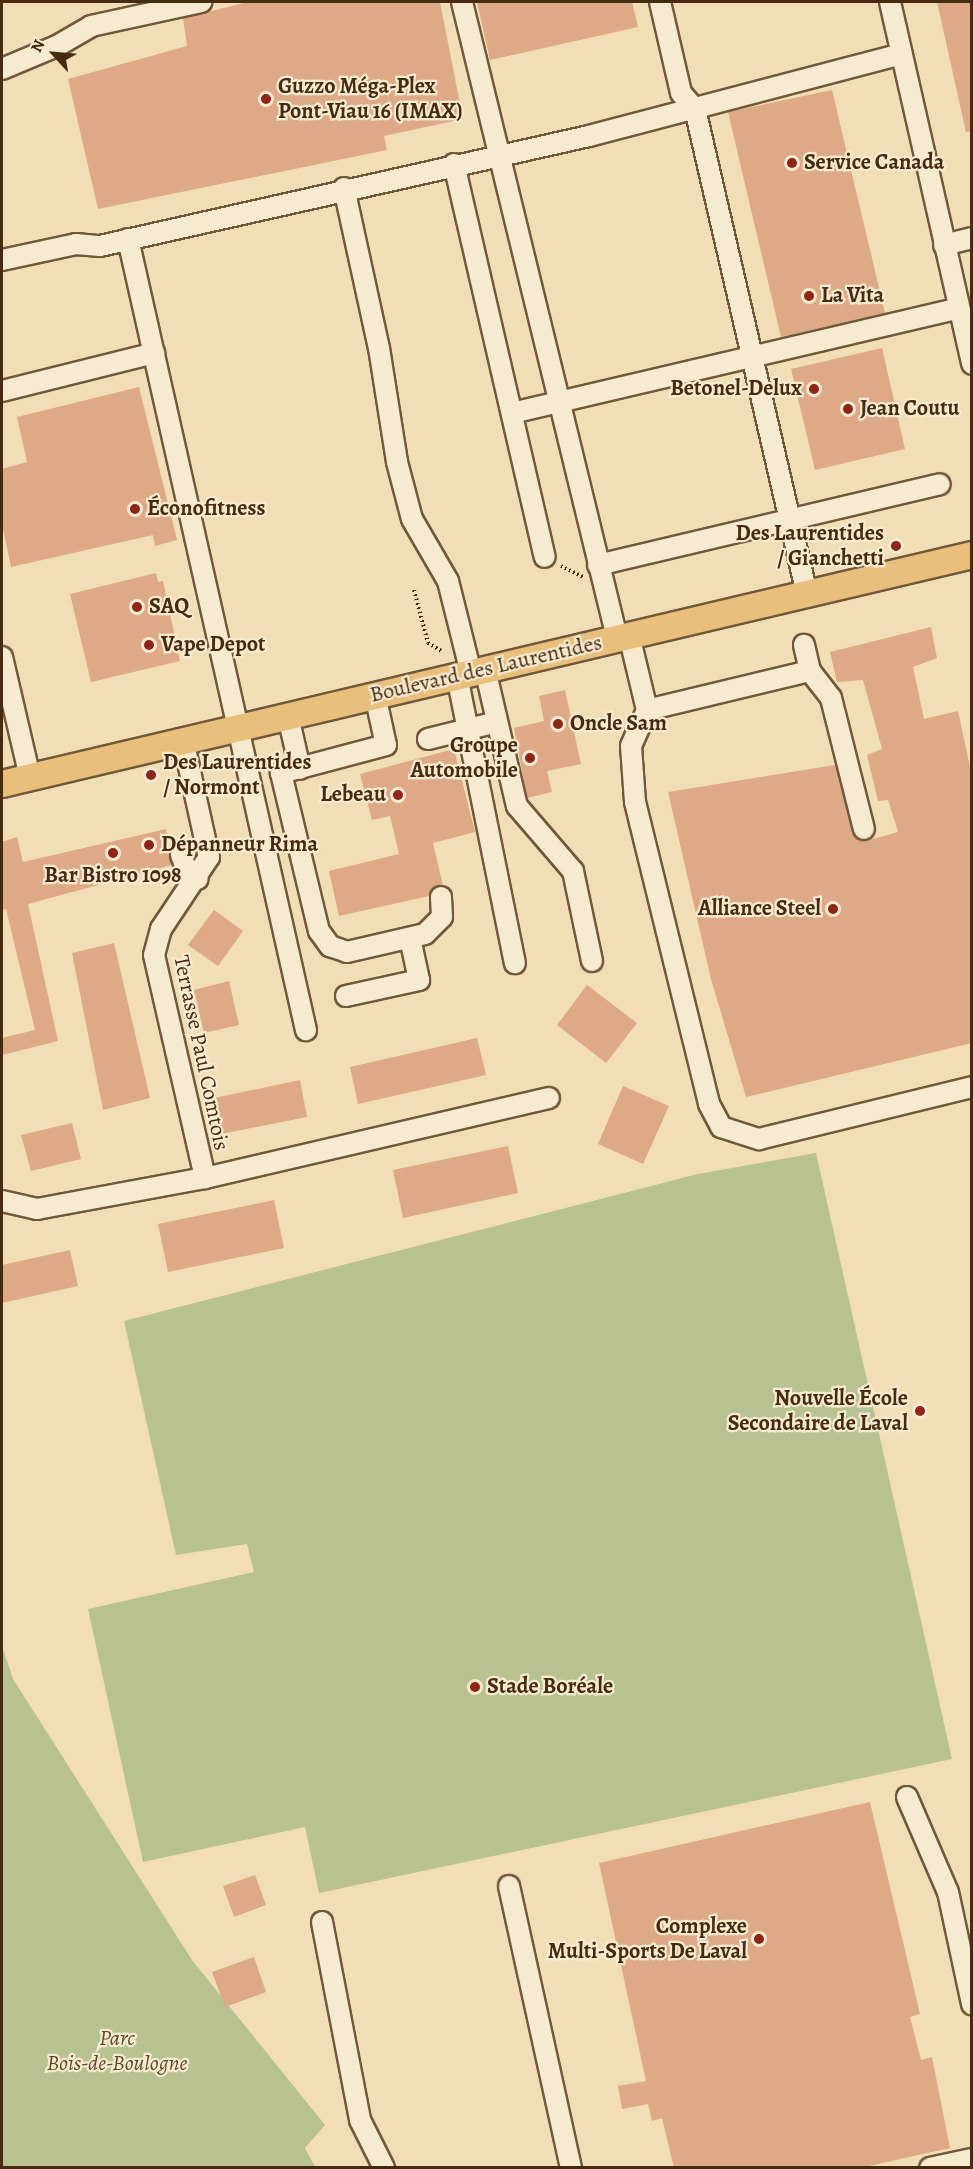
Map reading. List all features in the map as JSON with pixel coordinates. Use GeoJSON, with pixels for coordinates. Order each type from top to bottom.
{"type":"FeatureCollection","features":[{"type":"Feature","properties":{"kind":"main road","name":"Boulevard des Laurentides"},"geometry":{"type":"LineString","coordinates":[[2,784],[972,555]]}},
{"type":"Feature","properties":{"kind":"street"},"geometry":{"type":"LineString","coordinates":[[2,69],[91,26],[201,2]]}},
{"type":"Feature","properties":{"kind":"street"},"geometry":{"type":"LineString","coordinates":[[462,2],[598,565],[646,710],[631,746],[635,802],[706,1094],[721,1127],[736,1135],[759,1139],[972,1087]]}},
{"type":"Feature","properties":{"kind":"street"},"geometry":{"type":"LineString","coordinates":[[660,2],[681,93],[695,109],[755,356],[807,594]]}},
{"type":"Feature","properties":{"kind":"street"},"geometry":{"type":"LineString","coordinates":[[890,2],[972,364]]}},
{"type":"Feature","properties":{"kind":"street"},"geometry":{"type":"LineString","coordinates":[[2,260],[128,239],[344,188],[498,156],[695,109],[901,54]]}},
{"type":"Feature","properties":{"kind":"street"},"geometry":{"type":"LineString","coordinates":[[454,164],[545,557]]}},
{"type":"Feature","properties":{"kind":"street"},"geometry":{"type":"LineString","coordinates":[[344,188],[379,348],[397,462],[412,519],[448,581],[471,672],[497,722],[517,806],[573,871],[592,961]]}},
{"type":"Feature","properties":{"kind":"street"},"geometry":{"type":"LineString","coordinates":[[944,245],[972,238]]}},
{"type":"Feature","properties":{"kind":"street"},"geometry":{"type":"LineString","coordinates":[[128,239],[236,728],[306,1030]]}},
{"type":"Feature","properties":{"kind":"street"},"geometry":{"type":"LineString","coordinates":[[512,414],[959,308]]}},
{"type":"Feature","properties":{"kind":"street"},"geometry":{"type":"LineString","coordinates":[[2,391],[154,353]]}},
{"type":"Feature","properties":{"kind":"street"},"geometry":{"type":"LineString","coordinates":[[598,565],[940,484]]}},
{"type":"Feature","properties":{"kind":"street"},"geometry":{"type":"LineString","coordinates":[[804,645],[810,671],[831,698],[864,829]]}},
{"type":"Feature","properties":{"kind":"street"},"geometry":{"type":"LineString","coordinates":[[2,657],[30,777]]}},
{"type":"Feature","properties":{"kind":"street"},"geometry":{"type":"LineString","coordinates":[[646,710],[810,671]]}},
{"type":"Feature","properties":{"kind":"street"},"geometry":{"type":"LineString","coordinates":[[471,672],[468,729],[515,963]]}},
{"type":"Feature","properties":{"kind":"street"},"geometry":{"type":"LineString","coordinates":[[375,695],[386,745],[281,773],[323,939],[334,949],[353,952],[410,938],[436,927],[442,917],[441,897]]}},
{"type":"Feature","properties":{"kind":"street"},"geometry":{"type":"LineString","coordinates":[[288,716],[300,769]]}},
{"type":"Feature","properties":{"kind":"street"},"geometry":{"type":"LineString","coordinates":[[428,739],[497,722]]}},
{"type":"Feature","properties":{"kind":"street","name":"Terrasse Paul Comtois"},"geometry":{"type":"LineString","coordinates":[[183,740],[209,848],[198,879],[161,929],[154,955],[205,1178]]}},
{"type":"Feature","properties":{"kind":"street"},"geometry":{"type":"LineString","coordinates":[[181,855],[186,868],[198,879]]}},
{"type":"Feature","properties":{"kind":"street"},"geometry":{"type":"LineString","coordinates":[[346,996],[419,980],[410,938]]}},
{"type":"Feature","properties":{"kind":"street","name":"Terrasse Paul Comtois"},"geometry":{"type":"LineString","coordinates":[[2,1201],[38,1209],[205,1178],[549,1098]]}},
{"type":"Feature","properties":{"kind":"street"},"geometry":{"type":"LineString","coordinates":[[907,1797],[948,1892],[972,2004]]}},
{"type":"Feature","properties":{"kind":"street"},"geometry":{"type":"LineString","coordinates":[[509,1886],[571,2168]]}},
{"type":"Feature","properties":{"kind":"street"},"geometry":{"type":"LineString","coordinates":[[322,1922],[360,2120],[384,2168]]}},
{"type":"Feature","properties":{"kind":"street"},"geometry":{"type":"LineString","coordinates":[[930,2168],[972,2159]]}},
{"type":"Feature","properties":{"kind":"path"},"geometry":{"type":"LineString","coordinates":[[414,590],[428,642],[443,652]]}},
{"type":"Feature","properties":{"kind":"green space"},"geometry":{"type":"Polygon","coordinates":[[[816,1153],[952,1759],[319,1893],[305,1827],[143,1862],[88,1609],[254,1572],[247,1544],[176,1555],[124,1321],[698,1174],[816,1153]]]}},
{"type":"Feature","properties":{"kind":"green space","name":"Parc Bois-de-Boulogne"},"geometry":{"type":"Polygon","coordinates":[[[2,1646],[13,1679],[192,1960],[325,2125],[305,2148],[315,2167],[2,2167],[2,1646]]]}},
{"type":"Feature","properties":{"kind":"building","name":"Guzzo Méga-Plex Pont-Viau 16 (IMAX)"},"geometry":{"type":"Polygon","coordinates":[[[248,2],[440,2],[463,119],[384,136],[387,150],[98,209],[68,79],[187,46],[183,18],[248,2]]]}},
{"type":"Feature","properties":{"kind":"building"},"geometry":{"type":"Polygon","coordinates":[[[477,2],[632,2],[638,27],[490,60],[477,2]]]}},
{"type":"Feature","properties":{"kind":"building"},"geometry":{"type":"Polygon","coordinates":[[[937,2],[972,2],[972,131],[966,132],[937,2]]]}},
{"type":"Feature","properties":{"kind":"building"},"geometry":{"type":"Polygon","coordinates":[[[832,90],[885,313],[781,337],[728,112],[832,90]]]}},
{"type":"Feature","properties":{"kind":"building","name":"Jean Coutu"},"geometry":{"type":"Polygon","coordinates":[[[882,348],[905,449],[815,470],[791,369],[882,348]]]}},
{"type":"Feature","properties":{"kind":"building"},"geometry":{"type":"Polygon","coordinates":[[[139,387],[177,540],[155,546],[153,535],[11,567],[2,524],[2,469],[27,462],[17,417],[139,387]]]}},
{"type":"Feature","properties":{"kind":"building"},"geometry":{"type":"Polygon","coordinates":[[[156,573],[158,582],[163,581],[180,661],[91,682],[70,594],[156,573]]]}},
{"type":"Feature","properties":{"kind":"building","name":"Alliance Steel"},"geometry":{"type":"Polygon","coordinates":[[[931,627],[937,658],[913,667],[924,719],[958,711],[972,776],[972,1043],[746,1097],[711,979],[668,792],[835,765],[855,837],[866,841],[898,832],[888,800],[878,801],[867,755],[882,749],[863,680],[837,682],[830,652],[931,627]]]}},
{"type":"Feature","properties":{"kind":"building"},"geometry":{"type":"Polygon","coordinates":[[[565,690],[581,764],[547,771],[552,792],[527,798],[514,728],[544,721],[539,696],[565,690]]]}},
{"type":"Feature","properties":{"kind":"building"},"geometry":{"type":"Polygon","coordinates":[[[454,749],[475,832],[433,843],[443,886],[434,887],[429,896],[339,916],[329,871],[399,854],[390,816],[372,820],[360,774],[454,749]]]}},
{"type":"Feature","properties":{"kind":"building"},"geometry":{"type":"Polygon","coordinates":[[[166,829],[172,865],[28,904],[58,1041],[2,1055],[2,1038],[35,1030],[6,909],[2,910],[2,842],[17,837],[23,862],[166,829]]]}},
{"type":"Feature","properties":{"kind":"building"},"geometry":{"type":"Polygon","coordinates":[[[214,910],[243,931],[218,966],[188,945],[214,910]]]}},
{"type":"Feature","properties":{"kind":"building"},"geometry":{"type":"Polygon","coordinates":[[[114,943],[150,1098],[103,1110],[72,953],[114,943]]]}},
{"type":"Feature","properties":{"kind":"building"},"geometry":{"type":"Polygon","coordinates":[[[229,981],[239,1025],[204,1033],[194,990],[229,981]]]}},
{"type":"Feature","properties":{"kind":"building"},"geometry":{"type":"Polygon","coordinates":[[[587,985],[637,1023],[606,1063],[557,1025],[587,985]]]}},
{"type":"Feature","properties":{"kind":"building"},"geometry":{"type":"Polygon","coordinates":[[[477,1038],[486,1075],[358,1104],[350,1067],[477,1038]]]}},
{"type":"Feature","properties":{"kind":"building"},"geometry":{"type":"Polygon","coordinates":[[[300,1080],[307,1117],[221,1134],[214,1098],[300,1080]]]}},
{"type":"Feature","properties":{"kind":"building"},"geometry":{"type":"Polygon","coordinates":[[[623,1086],[669,1106],[643,1164],[598,1144],[623,1086]]]}},
{"type":"Feature","properties":{"kind":"building"},"geometry":{"type":"Polygon","coordinates":[[[72,1123],[81,1159],[31,1171],[21,1135],[72,1123]]]}},
{"type":"Feature","properties":{"kind":"building"},"geometry":{"type":"Polygon","coordinates":[[[508,1146],[518,1193],[403,1218],[393,1170],[508,1146]]]}},
{"type":"Feature","properties":{"kind":"building"},"geometry":{"type":"Polygon","coordinates":[[[274,1200],[284,1248],[168,1272],[158,1224],[274,1200]]]}},
{"type":"Feature","properties":{"kind":"building"},"geometry":{"type":"Polygon","coordinates":[[[70,1250],[78,1286],[2,1303],[2,1265],[70,1250]]]}},
{"type":"Feature","properties":{"kind":"building","name":"Complexe Multi-Sports De Laval"},"geometry":{"type":"Polygon","coordinates":[[[870,1802],[920,2014],[910,2017],[921,2060],[932,2057],[950,2148],[860,2168],[674,2168],[662,2118],[652,2121],[648,2104],[622,2109],[618,2086],[646,2081],[599,1863],[870,1802]]]}},
{"type":"Feature","properties":{"kind":"building"},"geometry":{"type":"Polygon","coordinates":[[[255,1875],[266,1905],[234,1917],[223,1886],[255,1875]]]}},
{"type":"Feature","properties":{"kind":"building"},"geometry":{"type":"Polygon","coordinates":[[[254,1957],[266,1992],[225,2007],[212,1972],[254,1957]]]}},
{"type":"Feature","properties":{"kind":"place","name":"Guzzo Méga-Plex Pont-Viau 16 (IMAX)"},"geometry":{"type":"Point","coordinates":[266,99]}},
{"type":"Feature","properties":{"kind":"place","name":"Service Canada"},"geometry":{"type":"Point","coordinates":[792,163]}},
{"type":"Feature","properties":{"kind":"place","name":"La Vita"},"geometry":{"type":"Point","coordinates":[809,296]}},
{"type":"Feature","properties":{"kind":"place","name":"Betonel-Delux"},"geometry":{"type":"Point","coordinates":[814,389]}},
{"type":"Feature","properties":{"kind":"place","name":"Jean Coutu"},"geometry":{"type":"Point","coordinates":[848,409]}},
{"type":"Feature","properties":{"kind":"place","name":"Éconofitness"},"geometry":{"type":"Point","coordinates":[135,509]}},
{"type":"Feature","properties":{"kind":"place","name":"Des Laurentides / Gianchetti"},"geometry":{"type":"Point","coordinates":[896,546]}},
{"type":"Feature","properties":{"kind":"place","name":"SAQ"},"geometry":{"type":"Point","coordinates":[137,607]}},
{"type":"Feature","properties":{"kind":"place","name":"Vape Depot"},"geometry":{"type":"Point","coordinates":[149,645]}},
{"type":"Feature","properties":{"kind":"place","name":"Oncle Sam"},"geometry":{"type":"Point","coordinates":[558,724]}},
{"type":"Feature","properties":{"kind":"place","name":"Groupe Automobile"},"geometry":{"type":"Point","coordinates":[530,758]}},
{"type":"Feature","properties":{"kind":"place","name":"Des Laurentides / Normont"},"geometry":{"type":"Point","coordinates":[151,775]}},
{"type":"Feature","properties":{"kind":"place","name":"Lebeau"},"geometry":{"type":"Point","coordinates":[398,795]}},
{"type":"Feature","properties":{"kind":"place","name":"Dépanneur Rima"},"geometry":{"type":"Point","coordinates":[149,845]}},
{"type":"Feature","properties":{"kind":"place","name":"Bar Bistro 1098"},"geometry":{"type":"Point","coordinates":[113,853]}},
{"type":"Feature","properties":{"kind":"place","name":"Alliance Steel"},"geometry":{"type":"Point","coordinates":[833,909]}},
{"type":"Feature","properties":{"kind":"place","name":"Nouvelle École Secondaire de Laval"},"geometry":{"type":"Point","coordinates":[920,1411]}},
{"type":"Feature","properties":{"kind":"place","name":"Stade Boréale"},"geometry":{"type":"Point","coordinates":[475,1687]}},
{"type":"Feature","properties":{"kind":"place","name":"Complexe Multi-Sports De Laval"},"geometry":{"type":"Point","coordinates":[759,1939]}}]}
